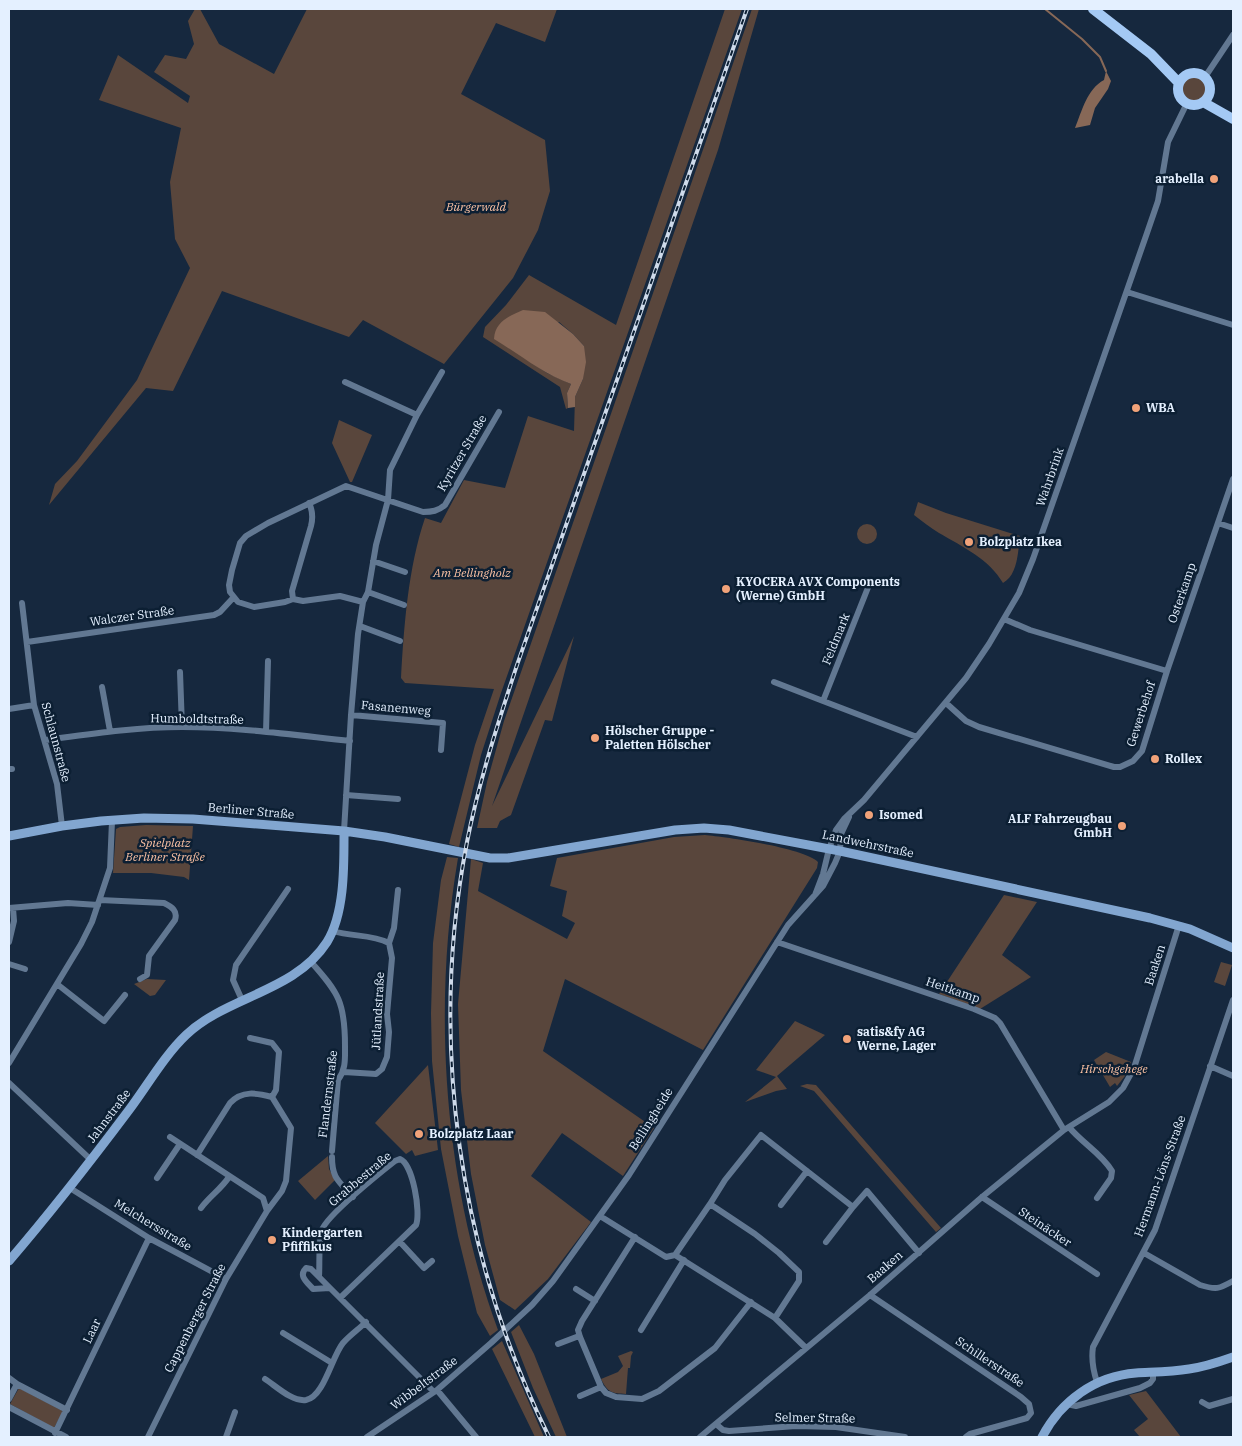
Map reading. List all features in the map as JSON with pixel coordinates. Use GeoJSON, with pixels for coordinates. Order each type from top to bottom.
{"type":"FeatureCollection","features":[{"type":"Feature","properties":{"kind":"main road"},"geometry":{"type":"LineString","coordinates":[[1093,9],[1182,79]]}},
{"type":"Feature","properties":{"kind":"main road"},"geometry":{"type":"LineString","coordinates":[[1196,73],[1205,78],[1210,86],[1206,97],[1194,104],[1187,103],[1180,95],[1182,79],[1196,73]]}},
{"type":"Feature","properties":{"kind":"main road"},"geometry":{"type":"LineString","coordinates":[[1206,97],[1230,117]]}},
{"type":"Feature","properties":{"kind":"street"},"geometry":{"type":"LineString","coordinates":[[1205,78],[1233,35]]}},
{"type":"Feature","properties":{"kind":"street","name":"Wahrbrink"},"geometry":{"type":"LineString","coordinates":[[840,851],[841,834],[849,816],[946,703],[989,644],[1018,593],[1033,559],[1158,201],[1168,142],[1187,103]]}},
{"type":"Feature","properties":{"kind":"street"},"geometry":{"type":"LineString","coordinates":[[1127,292],[1233,325]]}},
{"type":"Feature","properties":{"kind":"street"},"geometry":{"type":"LineString","coordinates":[[344,831],[351,715],[363,602],[368,592],[373,561],[388,500],[390,470],[416,415],[442,372]]}},
{"type":"Feature","properties":{"kind":"street"},"geometry":{"type":"LineString","coordinates":[[345,382],[416,415]]}},
{"type":"Feature","properties":{"kind":"street","name":"Kyritzer Straße"},"geometry":{"type":"LineString","coordinates":[[388,500],[423,512],[439,510],[445,505],[499,412]]}},
{"type":"Feature","properties":{"kind":"street","name":"Osterkamp"},"geometry":{"type":"LineString","coordinates":[[1166,671],[1233,479]]}},
{"type":"Feature","properties":{"kind":"street"},"geometry":{"type":"LineString","coordinates":[[363,602],[340,596],[303,601],[293,599],[254,607],[238,602],[233,598],[229,585],[240,543],[252,531],[346,486],[388,500]]}},
{"type":"Feature","properties":{"kind":"street"},"geometry":{"type":"LineString","coordinates":[[293,599],[292,591],[313,517],[309,503]]}},
{"type":"Feature","properties":{"kind":"street"},"geometry":{"type":"LineString","coordinates":[[1218,523],[1233,528]]}},
{"type":"Feature","properties":{"kind":"street"},"geometry":{"type":"LineString","coordinates":[[373,561],[405,572]]}},
{"type":"Feature","properties":{"kind":"street","name":"Feldmark"},"geometry":{"type":"LineString","coordinates":[[823,701],[869,585]]}},
{"type":"Feature","properties":{"kind":"street"},"geometry":{"type":"LineString","coordinates":[[368,592],[404,605]]}},
{"type":"Feature","properties":{"kind":"street","name":"Walczer Straße"},"geometry":{"type":"LineString","coordinates":[[27,642],[214,615],[220,612],[233,598]]}},
{"type":"Feature","properties":{"kind":"street","name":"Schlaunstraße"},"geometry":{"type":"LineString","coordinates":[[22,603],[34,705],[57,784],[62,826]]}},
{"type":"Feature","properties":{"kind":"street","name":"Gewerbehof"},"geometry":{"type":"LineString","coordinates":[[946,703],[966,721],[979,727],[1114,767],[1120,767],[1133,761],[1142,751],[1166,671],[1030,630],[1004,619]]}},
{"type":"Feature","properties":{"kind":"street"},"geometry":{"type":"LineString","coordinates":[[360,626],[400,641]]}},
{"type":"Feature","properties":{"kind":"street"},"geometry":{"type":"LineString","coordinates":[[266,732],[268,661]]}},
{"type":"Feature","properties":{"kind":"street"},"geometry":{"type":"LineString","coordinates":[[180,672],[182,727]]}},
{"type":"Feature","properties":{"kind":"street"},"geometry":{"type":"LineString","coordinates":[[774,682],[918,737]]}},
{"type":"Feature","properties":{"kind":"street"},"geometry":{"type":"LineString","coordinates":[[102,687],[110,731]]}},
{"type":"Feature","properties":{"kind":"street"},"geometry":{"type":"LineString","coordinates":[[9,709],[34,705]]}},
{"type":"Feature","properties":{"kind":"street","name":"Fasanenweg"},"geometry":{"type":"LineString","coordinates":[[351,715],[443,723],[441,750]]}},
{"type":"Feature","properties":{"kind":"street","name":"Humboldtstraße"},"geometry":{"type":"LineString","coordinates":[[45,740],[110,731],[182,727],[266,732],[350,741]]}},
{"type":"Feature","properties":{"kind":"street"},"geometry":{"type":"LineString","coordinates":[[346,795],[398,799]]}},
{"type":"Feature","properties":{"kind":"street","name":"Wahrbrink"},"geometry":{"type":"LineString","coordinates":[[829,848],[836,830],[844,819],[849,816]]}},
{"type":"Feature","properties":{"kind":"street","name":"Berliner Straße"},"geometry":{"type":"LineString","coordinates":[[9,836],[62,826],[112,820],[193,818],[344,831],[385,837],[490,858]]}},
{"type":"Feature","properties":{"kind":"street"},"geometry":{"type":"LineString","coordinates":[[9,1063],[81,944],[99,903],[110,868],[112,820]]}},
{"type":"Feature","properties":{"kind":"street","name":"Landwehrstraße"},"geometry":{"type":"LineString","coordinates":[[490,858],[526,856],[674,830],[704,828],[729,830],[829,848],[1180,925],[1233,948]]}},
{"type":"Feature","properties":{"kind":"street","name":"Jahnstraße"},"geometry":{"type":"LineString","coordinates":[[9,1261],[70,1188],[184,1037],[206,1019],[282,981],[310,962],[322,950],[333,931],[340,901],[344,831]]}},
{"type":"Feature","properties":{"kind":"street","name":"Bellingheide"},"geometry":{"type":"LineString","coordinates":[[815,895],[823,874],[829,848]]}},
{"type":"Feature","properties":{"kind":"street","name":"Bellingheide"},"geometry":{"type":"LineString","coordinates":[[491,1343],[553,1281],[600,1216],[629,1175],[788,925],[822,886],[836,864],[840,851]]}},
{"type":"Feature","properties":{"kind":"street"},"geometry":{"type":"LineString","coordinates":[[242,1000],[234,980],[236,965],[288,890]]}},
{"type":"Feature","properties":{"kind":"street","name":"Jütlandstraße"},"geometry":{"type":"LineString","coordinates":[[344,1072],[376,1074],[382,1069],[387,1057],[389,1032],[387,1014],[392,958],[389,943],[394,928],[398,890]]}},
{"type":"Feature","properties":{"kind":"street"},"geometry":{"type":"LineString","coordinates":[[9,942],[14,921],[11,908],[68,903],[164,903],[171,906],[177,915],[149,956],[147,975],[140,979]]}},
{"type":"Feature","properties":{"kind":"street","name":"Baaken"},"geometry":{"type":"LineString","coordinates":[[716,1424],[870,1295],[982,1197],[1066,1129],[1117,1095],[1129,1079],[1134,1068],[1180,925]]}},
{"type":"Feature","properties":{"kind":"street"},"geometry":{"type":"LineString","coordinates":[[333,931],[377,937],[389,943]]}},
{"type":"Feature","properties":{"kind":"street","name":"Heitkamp"},"geometry":{"type":"LineString","coordinates":[[778,942],[974,1009],[995,1018],[1000,1023],[1066,1129]]}},
{"type":"Feature","properties":{"kind":"street","name":"Flandernstraße"},"geometry":{"type":"LineString","coordinates":[[310,962],[332,986],[343,1009],[345,1020],[344,1072],[338,1080],[332,1170],[334,1176],[353,1196]]}},
{"type":"Feature","properties":{"kind":"street"},"geometry":{"type":"LineString","coordinates":[[9,964],[25,969]]}},
{"type":"Feature","properties":{"kind":"street"},"geometry":{"type":"LineString","coordinates":[[57,984],[104,1022],[125,995]]}},
{"type":"Feature","properties":{"kind":"street","name":"Hermann-Löns-Straße"},"geometry":{"type":"LineString","coordinates":[[1097,1382],[1092,1369],[1091,1356],[1093,1346],[1144,1252],[1163,1207],[1233,1000]]}},
{"type":"Feature","properties":{"kind":"street"},"geometry":{"type":"LineString","coordinates":[[196,1155],[235,1098],[255,1092],[272,1097],[276,1090],[279,1052],[272,1044],[250,1038]]}},
{"type":"Feature","properties":{"kind":"street"},"geometry":{"type":"LineString","coordinates":[[1210,1066],[1233,1076]]}},
{"type":"Feature","properties":{"kind":"street"},"geometry":{"type":"LineString","coordinates":[[9,1082],[91,1160]]}},
{"type":"Feature","properties":{"kind":"street","name":"Cappenberger Straße"},"geometry":{"type":"LineString","coordinates":[[148,1437],[226,1279],[267,1211],[282,1191],[286,1181],[291,1130],[289,1122],[272,1097]]}},
{"type":"Feature","properties":{"kind":"street"},"geometry":{"type":"LineString","coordinates":[[1066,1129],[1090,1146],[1112,1171],[1111,1178],[1097,1198]]}},
{"type":"Feature","properties":{"kind":"street"},"geometry":{"type":"LineString","coordinates":[[600,1216],[666,1257],[675,1254],[725,1180],[761,1135],[853,1207]]}},
{"type":"Feature","properties":{"kind":"street"},"geometry":{"type":"LineString","coordinates":[[170,1137],[263,1198],[267,1211]]}},
{"type":"Feature","properties":{"kind":"street"},"geometry":{"type":"LineString","coordinates":[[157,1178],[180,1144]]}},
{"type":"Feature","properties":{"kind":"street","name":"Grabbestraße"},"geometry":{"type":"LineString","coordinates":[[319,1276],[323,1227],[353,1196],[395,1161],[403,1160],[410,1169],[419,1217],[416,1225],[340,1298]]}},
{"type":"Feature","properties":{"kind":"street"},"geometry":{"type":"LineString","coordinates":[[781,1205],[807,1171]]}},
{"type":"Feature","properties":{"kind":"street"},"geometry":{"type":"LineString","coordinates":[[201,1208],[222,1187],[229,1177]]}},
{"type":"Feature","properties":{"kind":"street","name":"Melchersstraße"},"geometry":{"type":"LineString","coordinates":[[70,1188],[149,1238],[226,1279]]}},
{"type":"Feature","properties":{"kind":"street"},"geometry":{"type":"LineString","coordinates":[[826,1242],[867,1191],[919,1253]]}},
{"type":"Feature","properties":{"kind":"street","name":"Steinäcker"},"geometry":{"type":"LineString","coordinates":[[982,1197],[1096,1274]]}},
{"type":"Feature","properties":{"kind":"street"},"geometry":{"type":"LineString","coordinates":[[710,1204],[755,1234],[799,1272],[799,1281],[774,1318]]}},
{"type":"Feature","properties":{"kind":"street"},"geometry":{"type":"LineString","coordinates":[[635,1237],[579,1326],[579,1336],[601,1387],[606,1393],[616,1397],[642,1399],[652,1396],[714,1348],[751,1302]]}},
{"type":"Feature","properties":{"kind":"street","name":"Laar"},"geometry":{"type":"LineString","coordinates":[[55,1433],[149,1238]]}},
{"type":"Feature","properties":{"kind":"street"},"geometry":{"type":"LineString","coordinates":[[400,1242],[424,1268],[432,1261]]}},
{"type":"Feature","properties":{"kind":"street"},"geometry":{"type":"LineString","coordinates":[[1144,1252],[1200,1285],[1210,1288],[1221,1288],[1233,1281]]}},
{"type":"Feature","properties":{"kind":"street"},"geometry":{"type":"LineString","coordinates":[[675,1254],[774,1318],[806,1348]]}},
{"type":"Feature","properties":{"kind":"street"},"geometry":{"type":"LineString","coordinates":[[641,1330],[684,1260]]}},
{"type":"Feature","properties":{"kind":"street"},"geometry":{"type":"LineString","coordinates":[[330,1288],[313,1289],[303,1279],[302,1273],[306,1268],[309,1268],[319,1276],[436,1391],[476,1437]]}},
{"type":"Feature","properties":{"kind":"street"},"geometry":{"type":"LineString","coordinates":[[576,1289],[595,1300]]}},
{"type":"Feature","properties":{"kind":"street","name":"Schillerstraße"},"geometry":{"type":"LineString","coordinates":[[870,1295],[1021,1397],[1030,1406],[1031,1413],[1027,1418],[970,1434],[966,1437]]}},
{"type":"Feature","properties":{"kind":"street"},"geometry":{"type":"LineString","coordinates":[[265,1379],[293,1397],[305,1400],[317,1392],[343,1344],[366,1322]]}},
{"type":"Feature","properties":{"kind":"street"},"geometry":{"type":"LineString","coordinates":[[283,1333],[332,1363]]}},
{"type":"Feature","properties":{"kind":"street"},"geometry":{"type":"LineString","coordinates":[[558,1344],[579,1336]]}},
{"type":"Feature","properties":{"kind":"street","name":"Wibbeltstraße"},"geometry":{"type":"LineString","coordinates":[[367,1437],[436,1391],[491,1343]]}},
{"type":"Feature","properties":{"kind":"street"},"geometry":{"type":"LineString","coordinates":[[1042,1437],[1051,1422],[1066,1404],[1097,1382],[1117,1376],[1189,1369],[1233,1358]]}},
{"type":"Feature","properties":{"kind":"street"},"geometry":{"type":"LineString","coordinates":[[1066,1404],[1076,1406],[1140,1388],[1150,1383],[1153,1373]]}},
{"type":"Feature","properties":{"kind":"street"},"geometry":{"type":"LineString","coordinates":[[9,1378],[67,1410]]}},
{"type":"Feature","properties":{"kind":"street"},"geometry":{"type":"LineString","coordinates":[[9,1399],[17,1384]]}},
{"type":"Feature","properties":{"kind":"street"},"geometry":{"type":"LineString","coordinates":[[580,1396],[601,1387]]}},
{"type":"Feature","properties":{"kind":"street"},"geometry":{"type":"LineString","coordinates":[[1202,1402],[1209,1406],[1233,1400]]}},
{"type":"Feature","properties":{"kind":"street"},"geometry":{"type":"LineString","coordinates":[[9,1407],[55,1433],[66,1437]]}},
{"type":"Feature","properties":{"kind":"street"},"geometry":{"type":"LineString","coordinates":[[226,1437],[235,1412]]}},
{"type":"Feature","properties":{"kind":"street"},"geometry":{"type":"LineString","coordinates":[[700,1437],[716,1424]]}},
{"type":"Feature","properties":{"kind":"street","name":"Selmer Straße"},"geometry":{"type":"LineString","coordinates":[[716,1424],[723,1430],[729,1431],[796,1426],[836,1427],[905,1437]]}},
{"type":"Feature","properties":{"kind":"green space","name":"Bürgerwald"},"geometry":{"type":"Polygon","coordinates":[[[195,9],[200,9],[219,44],[274,74],[307,9],[557,9],[545,42],[496,23],[461,94],[545,140],[550,191],[538,230],[513,278],[444,364],[363,320],[349,337],[222,291],[173,391],[146,388],[49,505],[55,484],[77,461],[137,380],[190,268],[175,239],[170,182],[181,128],[99,100],[118,55],[188,103],[190,96],[154,72],[165,55],[186,59],[194,44],[188,21],[195,9]]]}},
{"type":"Feature","properties":{"kind":"green space","name":"Am Bellingholz"},"geometry":{"type":"Polygon","coordinates":[[[725,9],[742,9],[501,693],[481,755],[459,847],[449,844],[475,745],[494,689],[405,683],[401,678],[408,597],[419,537],[425,518],[441,523],[464,480],[505,488],[528,416],[574,431],[575,397],[583,379],[584,346],[559,322],[521,355],[547,373],[571,384],[567,393],[568,408],[566,409],[560,387],[483,337],[485,327],[506,305],[529,275],[616,325],[725,9]]]}},
{"type":"Feature","properties":{"kind":"green space"},"geometry":{"type":"Polygon","coordinates":[[[752,9],[759,9],[718,150],[492,806],[574,636],[552,721],[545,720],[511,815],[500,821],[497,828],[477,828],[487,782],[504,721],[752,9]]]}},
{"type":"Feature","properties":{"kind":"green space"},"geometry":{"type":"Polygon","coordinates":[[[1194,77],[1203,80],[1206,89],[1203,98],[1194,101],[1185,98],[1182,89],[1185,80],[1194,77]]]}},
{"type":"Feature","properties":{"kind":"green space"},"geometry":{"type":"Polygon","coordinates":[[[339,420],[372,435],[352,482],[350,482],[332,443],[339,420]]]}},
{"type":"Feature","properties":{"kind":"green space"},"geometry":{"type":"Polygon","coordinates":[[[918,502],[946,513],[1020,536],[1018,555],[1012,574],[1008,579],[1003,583],[983,560],[914,515],[918,502]]]}},
{"type":"Feature","properties":{"kind":"green space"},"geometry":{"type":"Polygon","coordinates":[[[863,524],[871,524],[877,530],[877,538],[871,544],[863,544],[857,538],[857,530],[863,524]]]}},
{"type":"Feature","properties":{"kind":"green space","name":"Spielplatz Berliner Straße"},"geometry":{"type":"Polygon","coordinates":[[[146,825],[193,826],[189,880],[184,877],[151,873],[113,873],[116,829],[146,825]]]}},
{"type":"Feature","properties":{"kind":"green space"},"geometry":{"type":"Polygon","coordinates":[[[705,835],[764,844],[797,852],[818,862],[817,868],[703,1050],[565,979],[543,1051],[654,1128],[623,1176],[562,1133],[531,1176],[591,1222],[548,1279],[515,1310],[500,1300],[485,1245],[471,1174],[461,1090],[458,1004],[471,859],[483,863],[478,891],[567,939],[575,923],[562,916],[567,891],[550,886],[557,858],[674,837],[705,835]]]}},
{"type":"Feature","properties":{"kind":"green space"},"geometry":{"type":"Polygon","coordinates":[[[447,857],[458,858],[450,916],[446,975],[445,1036],[448,1097],[455,1157],[465,1216],[480,1274],[498,1330],[490,1336],[477,1313],[458,1236],[441,1149],[432,1061],[433,943],[441,880],[447,857]]]}},
{"type":"Feature","properties":{"kind":"green space"},"geometry":{"type":"Polygon","coordinates":[[[1004,895],[1037,902],[1002,955],[1031,977],[980,1009],[939,994],[1004,895]]]}},
{"type":"Feature","properties":{"kind":"green space"},"geometry":{"type":"Polygon","coordinates":[[[1221,962],[1232,965],[1225,986],[1214,982],[1221,962]]]}},
{"type":"Feature","properties":{"kind":"green space"},"geometry":{"type":"Polygon","coordinates":[[[147,979],[166,980],[155,995],[150,996],[134,984],[147,979]]]}},
{"type":"Feature","properties":{"kind":"green space"},"geometry":{"type":"Polygon","coordinates":[[[795,1021],[825,1035],[777,1076],[787,1089],[745,1102],[776,1077],[756,1070],[795,1021]]]}},
{"type":"Feature","properties":{"kind":"green space","name":"Hirschgehege"},"geometry":{"type":"Polygon","coordinates":[[[1106,1052],[1131,1062],[1125,1076],[1117,1086],[1115,1083],[1110,1087],[1094,1060],[1106,1052]]]}},
{"type":"Feature","properties":{"kind":"green space"},"geometry":{"type":"Polygon","coordinates":[[[428,1065],[438,1150],[415,1156],[412,1150],[406,1154],[375,1123],[428,1065]]]}},
{"type":"Feature","properties":{"kind":"green space"},"geometry":{"type":"Polygon","coordinates":[[[807,1084],[816,1085],[941,1228],[936,1232],[814,1091],[800,1086],[807,1084]]]}},
{"type":"Feature","properties":{"kind":"green space"},"geometry":{"type":"Polygon","coordinates":[[[328,1156],[329,1169],[335,1180],[315,1200],[298,1181],[328,1156]]]}},
{"type":"Feature","properties":{"kind":"green space"},"geometry":{"type":"Polygon","coordinates":[[[519,1325],[534,1354],[567,1437],[556,1437],[533,1388],[511,1332],[519,1325]]]}},
{"type":"Feature","properties":{"kind":"green space"},"geometry":{"type":"Polygon","coordinates":[[[502,1341],[544,1437],[535,1437],[492,1349],[502,1341]]]}},
{"type":"Feature","properties":{"kind":"green space"},"geometry":{"type":"Polygon","coordinates":[[[633,1352],[630,1368],[628,1368],[626,1394],[611,1391],[601,1379],[618,1372],[623,1366],[618,1356],[633,1352]]]}},
{"type":"Feature","properties":{"kind":"green space"},"geometry":{"type":"Polygon","coordinates":[[[19,1388],[63,1411],[54,1428],[10,1404],[19,1388]]]}},
{"type":"Feature","properties":{"kind":"green space"},"geometry":{"type":"Polygon","coordinates":[[[1146,1391],[1181,1437],[1140,1437],[1134,1430],[1148,1419],[1129,1395],[1146,1391]]]}},
{"type":"Feature","properties":{"kind":"shaded area"},"geometry":{"type":"Polygon","coordinates":[[[1106,71],[1111,81],[1095,108],[1090,125],[1075,128],[1089,95],[1104,80],[1106,71]]]}},
{"type":"Feature","properties":{"kind":"shaded area"},"geometry":{"type":"Polygon","coordinates":[[[523,310],[545,312],[573,334],[584,346],[586,362],[583,379],[575,397],[575,407],[568,408],[567,393],[571,384],[541,369],[494,339],[497,328],[504,320],[523,310]]]}},
{"type":"Feature","properties":{"kind":"waterway"},"geometry":{"type":"LineString","coordinates":[[1045,9],[1082,39],[1100,57],[1106,71]]}},
{"type":"Feature","properties":{"kind":"railway"},"geometry":{"type":"LineString","coordinates":[[549,1437],[518,1367],[493,1295],[473,1221],[460,1146],[452,1070],[451,994],[456,918],[472,819],[483,774],[517,665],[747,9]]}},
{"type":"Feature","properties":{"kind":"place","name":"arabella"},"geometry":{"type":"Point","coordinates":[1214,179]}},
{"type":"Feature","properties":{"kind":"place","name":"WBA"},"geometry":{"type":"Point","coordinates":[1136,408]}},
{"type":"Feature","properties":{"kind":"place","name":"Bolzplatz Ikea"},"geometry":{"type":"Point","coordinates":[969,542]}},
{"type":"Feature","properties":{"kind":"place","name":"KYOCERA AVX Components (Werne) GmbH"},"geometry":{"type":"Point","coordinates":[726,589]}},
{"type":"Feature","properties":{"kind":"place","name":"Hölscher Gruppe - Paletten Hölscher"},"geometry":{"type":"Point","coordinates":[595,738]}},
{"type":"Feature","properties":{"kind":"place","name":"Rollex"},"geometry":{"type":"Point","coordinates":[1155,759]}},
{"type":"Feature","properties":{"kind":"place","name":"Isomed"},"geometry":{"type":"Point","coordinates":[869,815]}},
{"type":"Feature","properties":{"kind":"place","name":"ALF Fahrzeugbau GmbH"},"geometry":{"type":"Point","coordinates":[1122,826]}},
{"type":"Feature","properties":{"kind":"place","name":"satis&fy AG Werne, Lager"},"geometry":{"type":"Point","coordinates":[847,1039]}},
{"type":"Feature","properties":{"kind":"place","name":"Bolzplatz Laar"},"geometry":{"type":"Point","coordinates":[419,1134]}},
{"type":"Feature","properties":{"kind":"place","name":"Kindergarten Pfiffikus"},"geometry":{"type":"Point","coordinates":[272,1240]}}]}
